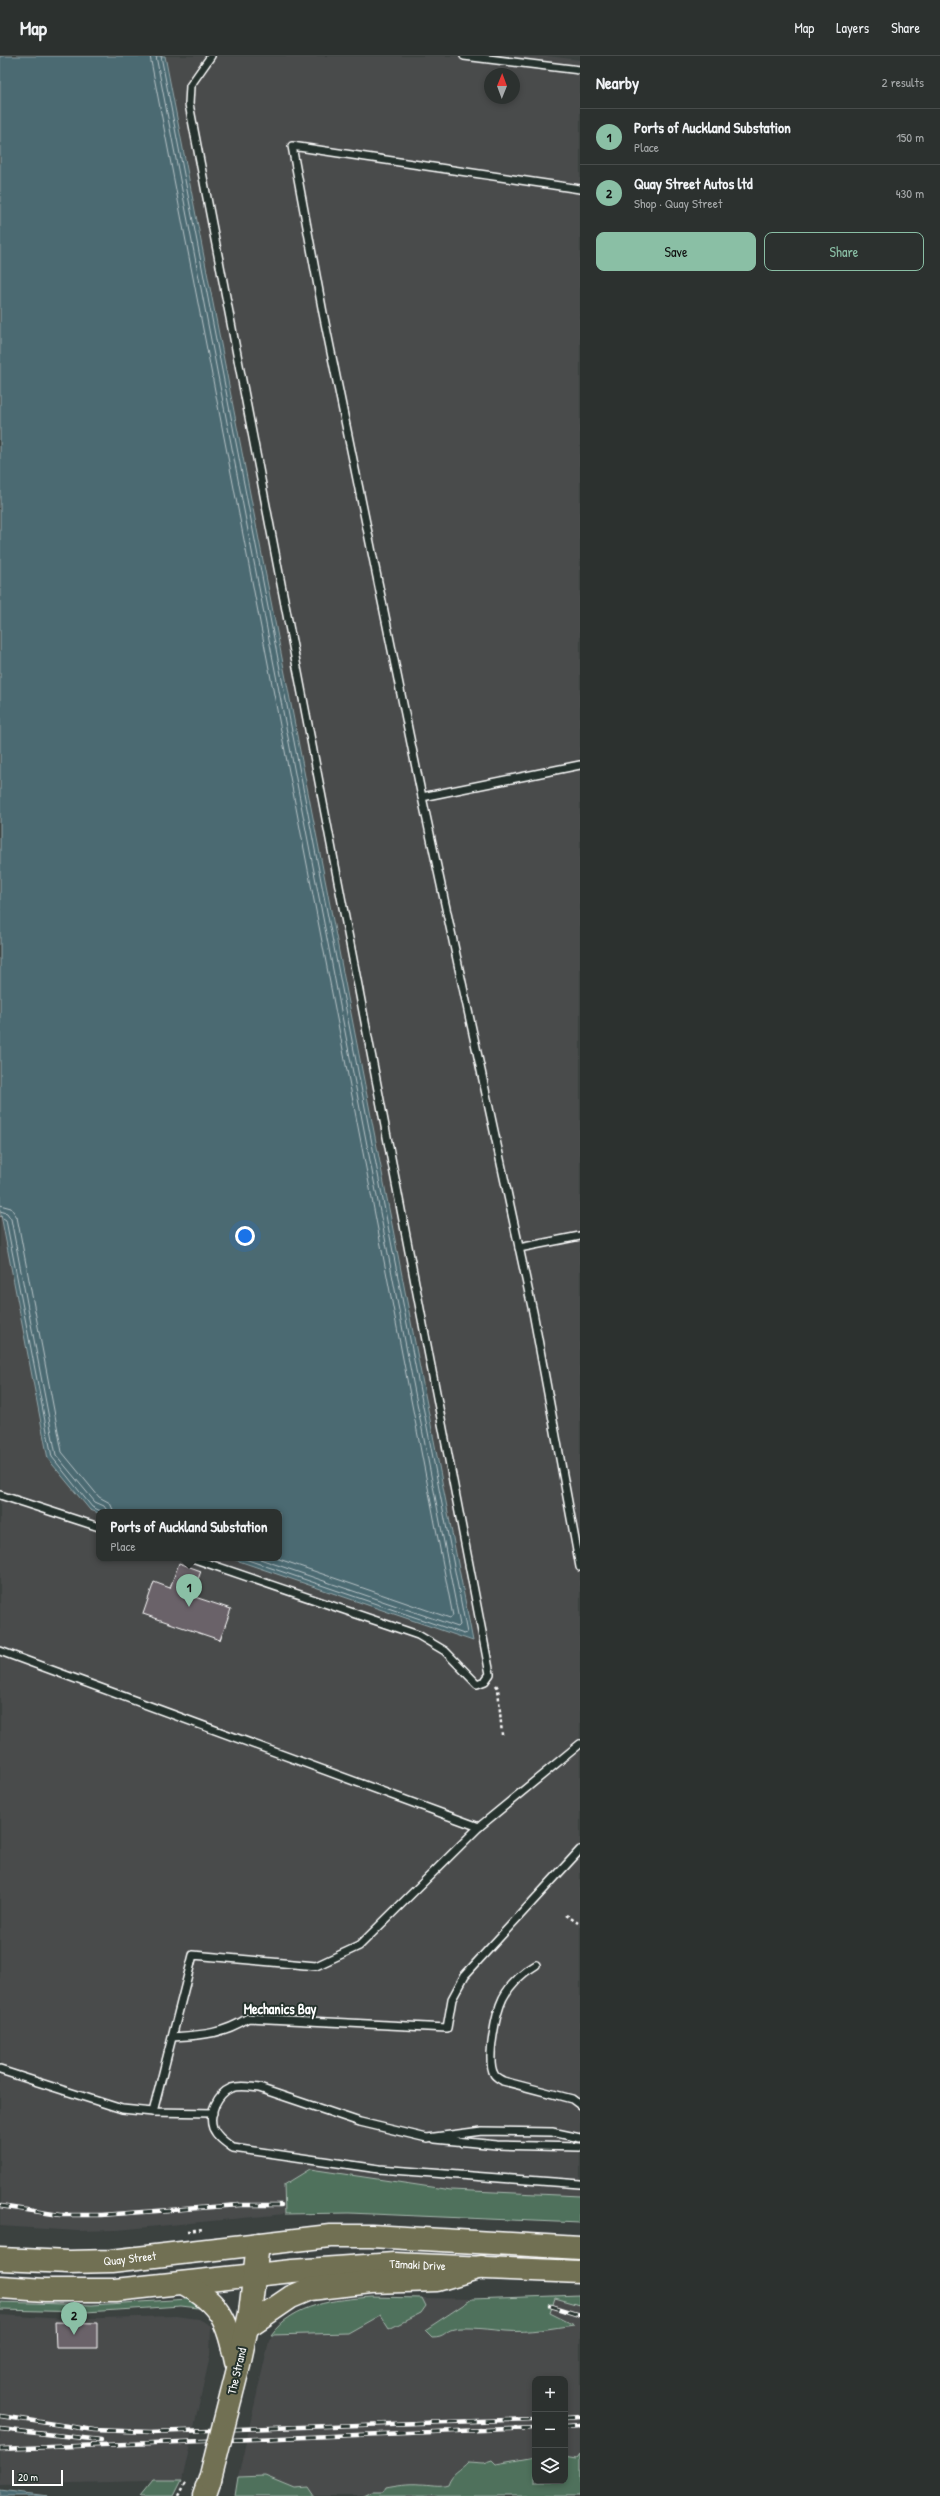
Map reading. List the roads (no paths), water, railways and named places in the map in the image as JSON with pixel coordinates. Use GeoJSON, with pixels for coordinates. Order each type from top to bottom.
{"type":"FeatureCollection","features":[{"type":"Feature","properties":{"kind":"main road","name":"Tāmaki Drive"},"geometry":{"type":"LineString","coordinates":[[258,2244],[330,2236],[372,2236],[580,2248]]}},
{"type":"Feature","properties":{"kind":"main road","name":"Quay Street"},"geometry":{"type":"LineString","coordinates":[[0,2258],[70,2262],[111,2261],[258,2244]]}},
{"type":"Feature","properties":{"kind":"main road"},"geometry":{"type":"LineString","coordinates":[[240,2331],[256,2275],[258,2244]]}},
{"type":"Feature","properties":{"kind":"main road","name":"Tāmaki Drive"},"geometry":{"type":"LineString","coordinates":[[256,2275],[394,2264],[580,2272]]}},
{"type":"Feature","properties":{"kind":"main road"},"geometry":{"type":"LineString","coordinates":[[240,2331],[291,2297],[310,2289],[371,2282],[437,2280],[481,2267]]}},
{"type":"Feature","properties":{"kind":"main road"},"geometry":{"type":"LineString","coordinates":[[0,2286],[45,2290],[115,2290],[256,2275]]}},
{"type":"Feature","properties":{"kind":"main road"},"geometry":{"type":"LineString","coordinates":[[183,2283],[205,2295],[222,2315],[240,2331]]}},
{"type":"Feature","properties":{"kind":"main road","name":"The Strand"},"geometry":{"type":"LineString","coordinates":[[207,2487],[238,2369],[240,2331]]}},
{"type":"Feature","properties":{"kind":"lane"},"geometry":{"type":"LineString","coordinates":[[201,1561],[418,1635],[445,1651],[477,1684],[488,1678],[491,1670],[189,104],[190,86],[211,56]]}},
{"type":"Feature","properties":{"kind":"lane"},"geometry":{"type":"LineString","coordinates":[[464,56],[580,70]]}},
{"type":"Feature","properties":{"kind":"lane"},"geometry":{"type":"LineString","coordinates":[[580,189],[292,146],[323,313],[422,797],[519,1248],[580,1566]]}},
{"type":"Feature","properties":{"kind":"lane"},"geometry":{"type":"LineString","coordinates":[[422,797],[580,765]]}},
{"type":"Feature","properties":{"kind":"lane"},"geometry":{"type":"LineString","coordinates":[[519,1248],[580,1236]]}},
{"type":"Feature","properties":{"kind":"lane"},"geometry":{"type":"LineString","coordinates":[[0,1496],[96,1526]]}},
{"type":"Feature","properties":{"kind":"lane"},"geometry":{"type":"LineString","coordinates":[[0,1651],[479,1827]]}},
{"type":"Feature","properties":{"kind":"lane"},"geometry":{"type":"LineString","coordinates":[[153,2112],[193,1956],[316,1966],[359,1946],[479,1827],[580,1744]]}},
{"type":"Feature","properties":{"kind":"lane"},"geometry":{"type":"LineString","coordinates":[[173,2037],[205,2035],[232,2028],[248,2018],[447,2028],[452,1999],[465,1975],[580,1850]]}},
{"type":"Feature","properties":{"kind":"lane"},"geometry":{"type":"LineString","coordinates":[[536,1965],[515,1980],[503,1998],[493,2038],[491,2067],[494,2075],[503,2081],[572,2099],[580,2105]]}},
{"type":"Feature","properties":{"kind":"lane"},"geometry":{"type":"LineString","coordinates":[[0,2070],[122,2109],[153,2112],[213,2113]]}},
{"type":"Feature","properties":{"kind":"lane"},"geometry":{"type":"LineString","coordinates":[[580,2147],[490,2145],[427,2138],[387,2130],[260,2088],[245,2086],[231,2088],[222,2095],[213,2113],[214,2129],[220,2139],[233,2148],[372,2168],[580,2184]]}},
{"type":"Feature","properties":{"kind":"lane"},"geometry":{"type":"LineString","coordinates":[[427,2138],[482,2131],[552,2132],[580,2138]]}},
{"type":"Feature","properties":{"kind":"water"},"geometry":{"type":"Polygon","coordinates":[[[0,56],[165,56],[473,1641],[239,1561],[282,1561],[282,1509],[96,1509],[96,1512],[90,1510],[48,1459],[0,1210],[0,56]]]}},
{"type":"Feature","properties":{"kind":"water"},"geometry":{"type":"Polygon","coordinates":[[[0,2490],[48,2496],[0,2496],[0,2490]]]}},
{"type":"Feature","properties":{"kind":"railway"},"geometry":{"type":"LineString","coordinates":[[0,2206],[60,2215],[101,2215],[240,2205],[281,2205]]}},
{"type":"Feature","properties":{"kind":"railway"},"geometry":{"type":"LineString","coordinates":[[551,2306],[580,2315]]}},
{"type":"Feature","properties":{"kind":"railway"},"geometry":{"type":"LineString","coordinates":[[0,2416],[94,2430],[151,2432],[532,2419]]}},
{"type":"Feature","properties":{"kind":"railway"},"geometry":{"type":"LineString","coordinates":[[568,2418],[580,2417]]}},
{"type":"Feature","properties":{"kind":"railway"},"geometry":{"type":"LineString","coordinates":[[568,2427],[580,2426]]}},
{"type":"Feature","properties":{"kind":"railway"},"geometry":{"type":"LineString","coordinates":[[0,2449],[532,2428]]}},
{"type":"Feature","properties":{"kind":"railway"},"geometry":{"type":"LineString","coordinates":[[0,2429],[101,2440]]}},
{"type":"Feature","properties":{"kind":"place","name":"Ports of Auckland Substation"},"geometry":{"type":"Point","coordinates":[189,1607]}},
{"type":"Feature","properties":{"kind":"place","name":"Quay Street Autos ltd"},"geometry":{"type":"Point","coordinates":[74,2335]}},
{"type":"Feature","properties":{"kind":"district","name":"Mechanics Bay"},"geometry":{"type":"Point","coordinates":[280,2009]}}]}
